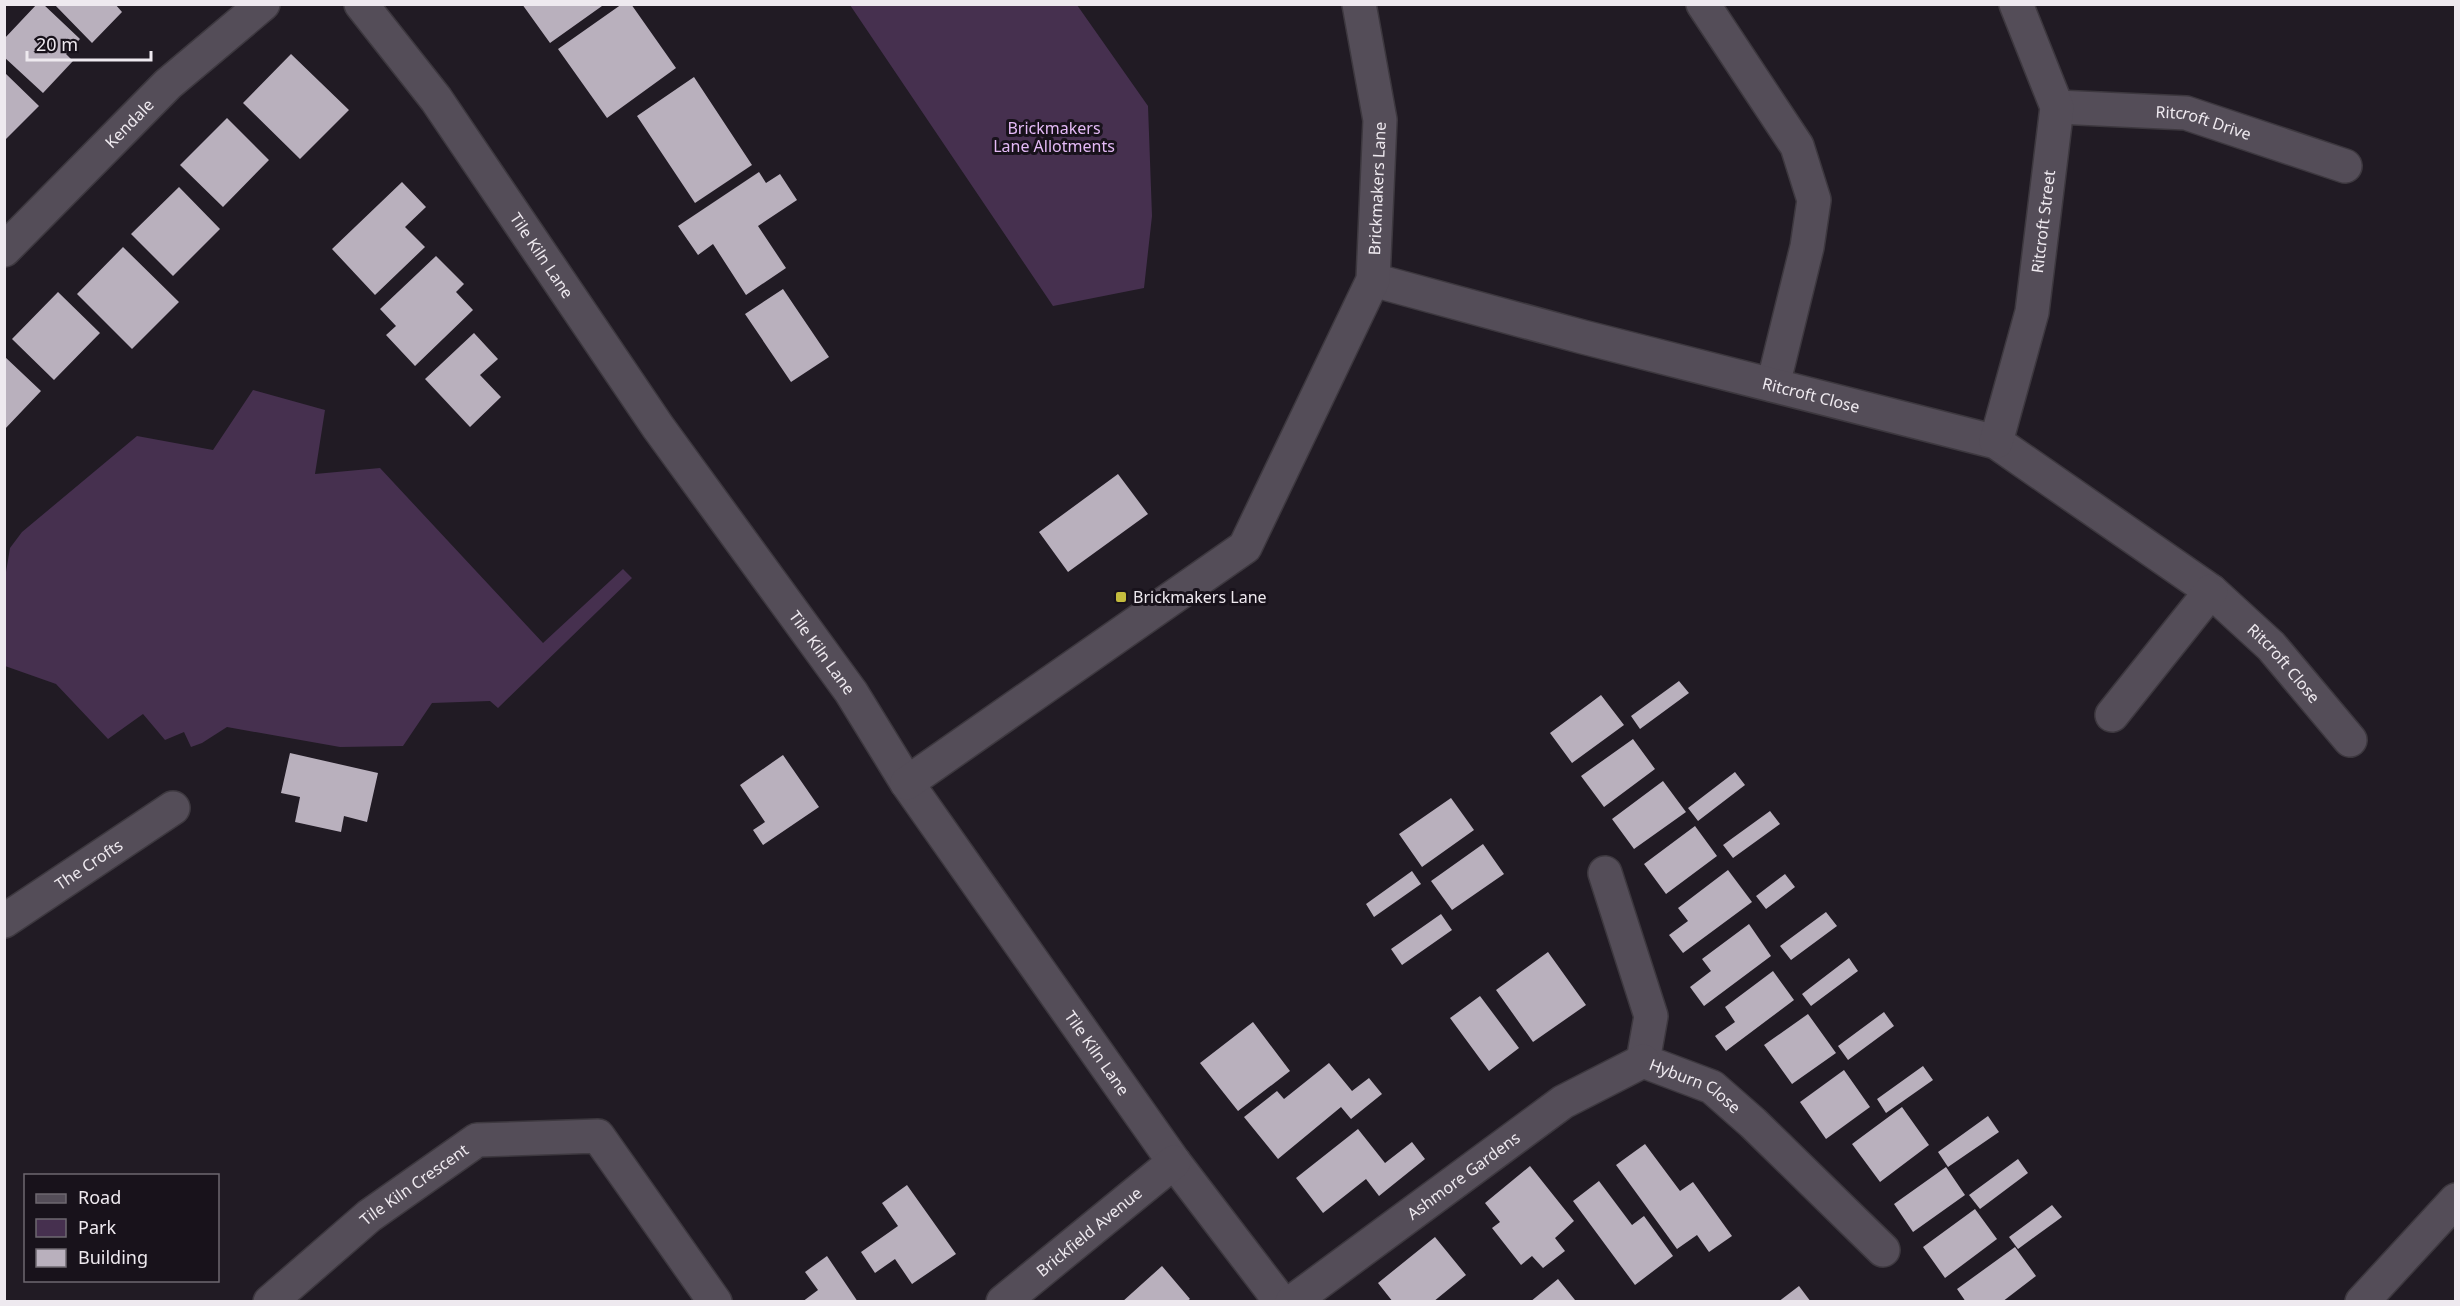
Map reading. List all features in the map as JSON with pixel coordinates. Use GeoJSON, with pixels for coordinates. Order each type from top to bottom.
{"type":"FeatureCollection","features":[{"type":"Feature","properties":{"kind":"street","name":"Kendale"},"geometry":{"type":"LineString","coordinates":[[4,250],[168,84],[263,4]]}},
{"type":"Feature","properties":{"kind":"street","name":"Tile Kiln Lane"},"geometry":{"type":"LineString","coordinates":[[361,4],[436,99],[658,427],[851,692],[907,783],[1174,1162],[1281,1302]]}},
{"type":"Feature","properties":{"kind":"street","name":"Brickmakers Lane"},"geometry":{"type":"LineString","coordinates":[[907,783],[1245,547],[1373,280],[1380,120],[1359,4]]}},
{"type":"Feature","properties":{"kind":"street"},"geometry":{"type":"LineString","coordinates":[[1704,4],[1797,146],[1814,200],[1807,247],[1773,385]]}},
{"type":"Feature","properties":{"kind":"street","name":"Ritcroft Street"},"geometry":{"type":"LineString","coordinates":[[1996,442],[2032,312],[2057,107],[2016,4]]}},
{"type":"Feature","properties":{"kind":"street","name":"Ritcroft Drive"},"geometry":{"type":"LineString","coordinates":[[2057,107],[2186,112],[2345,166]]}},
{"type":"Feature","properties":{"kind":"street","name":"Ritcroft Close"},"geometry":{"type":"LineString","coordinates":[[1373,280],[1582,337],[1996,442],[2211,591],[2271,646],[2350,740]]}},
{"type":"Feature","properties":{"kind":"street"},"geometry":{"type":"LineString","coordinates":[[2112,715],[2211,591]]}},
{"type":"Feature","properties":{"kind":"street","name":"The Crofts"},"geometry":{"type":"LineString","coordinates":[[4,921],[173,808]]}},
{"type":"Feature","properties":{"kind":"street","name":"Hyburn Close"},"geometry":{"type":"LineString","coordinates":[[1605,873],[1651,1016],[1643,1061],[1712,1087],[1753,1123],[1883,1250]]}},
{"type":"Feature","properties":{"kind":"street","name":"Ashmore Gardens"},"geometry":{"type":"LineString","coordinates":[[1292,1302],[1563,1102],[1643,1061]]}},
{"type":"Feature","properties":{"kind":"street","name":"Tile Kiln Crescent"},"geometry":{"type":"LineString","coordinates":[[270,1302],[369,1216],[477,1140],[598,1136],[715,1302]]}},
{"type":"Feature","properties":{"kind":"street","name":"Brickfield Avenue"},"geometry":{"type":"LineString","coordinates":[[1003,1302],[1174,1162]]}},
{"type":"Feature","properties":{"kind":"street"},"geometry":{"type":"LineString","coordinates":[[2362,1302],[2456,1200]]}},
{"type":"Feature","properties":{"kind":"green space","name":"Brickmakers Lane Allotments"},"geometry":{"type":"Polygon","coordinates":[[[850,5],[1077,5],[1148,106],[1152,216],[1144,288],[1053,306],[850,5]]]}},
{"type":"Feature","properties":{"kind":"green space"},"geometry":{"type":"Polygon","coordinates":[[[253,390],[325,410],[315,474],[380,468],[543,643],[623,569],[632,578],[498,708],[490,701],[432,703],[403,746],[340,747],[227,727],[202,743],[191,747],[184,732],[165,740],[143,714],[108,739],[56,684],[5,666],[5,578],[10,548],[22,532],[137,436],[213,450],[253,390]]]}},
{"type":"Feature","properties":{"kind":"building"},"geometry":{"type":"Polygon","coordinates":[[[37,4],[43,4],[80,39],[66,54],[73,61],[43,93],[4,57],[4,39],[37,4]]]}},
{"type":"Feature","properties":{"kind":"building"},"geometry":{"type":"Polygon","coordinates":[[[54,4],[115,4],[122,12],[92,43],[54,4]]]}},
{"type":"Feature","properties":{"kind":"building"},"geometry":{"type":"Polygon","coordinates":[[[522,4],[601,4],[602,6],[550,43],[522,4]]]}},
{"type":"Feature","properties":{"kind":"building"},"geometry":{"type":"Polygon","coordinates":[[[622,4],[631,4],[676,68],[607,118],[558,49],[622,4]]]}},
{"type":"Feature","properties":{"kind":"building"},"geometry":{"type":"Polygon","coordinates":[[[291,54],[349,110],[300,159],[243,103],[291,54]]]}},
{"type":"Feature","properties":{"kind":"building"},"geometry":{"type":"Polygon","coordinates":[[[4,72],[39,106],[4,141],[4,72]]]}},
{"type":"Feature","properties":{"kind":"building"},"geometry":{"type":"Polygon","coordinates":[[[694,77],[752,165],[695,203],[637,116],[694,77]]]}},
{"type":"Feature","properties":{"kind":"building"},"geometry":{"type":"Polygon","coordinates":[[[227,118],[269,160],[223,207],[180,165],[227,118]]]}},
{"type":"Feature","properties":{"kind":"building"},"geometry":{"type":"Polygon","coordinates":[[[759,172],[766,183],[780,174],[797,200],[758,226],[786,268],[746,295],[713,244],[698,255],[678,226],[759,172]]]}},
{"type":"Feature","properties":{"kind":"building"},"geometry":{"type":"Polygon","coordinates":[[[402,182],[426,207],[405,227],[425,247],[375,295],[332,249],[402,182]]]}},
{"type":"Feature","properties":{"kind":"building"},"geometry":{"type":"Polygon","coordinates":[[[179,187],[220,229],[173,276],[131,234],[179,187]]]}},
{"type":"Feature","properties":{"kind":"building"},"geometry":{"type":"Polygon","coordinates":[[[123,247],[179,302],[132,349],[77,294],[123,247]]]}},
{"type":"Feature","properties":{"kind":"building"},"geometry":{"type":"Polygon","coordinates":[[[436,256],[464,284],[456,292],[473,310],[415,366],[386,335],[396,326],[380,309],[436,256]]]}},
{"type":"Feature","properties":{"kind":"building"},"geometry":{"type":"Polygon","coordinates":[[[783,289],[829,357],[791,382],[745,314],[783,289]]]}},
{"type":"Feature","properties":{"kind":"building"},"geometry":{"type":"Polygon","coordinates":[[[58,292],[100,333],[54,380],[12,339],[58,292]]]}},
{"type":"Feature","properties":{"kind":"building"},"geometry":{"type":"Polygon","coordinates":[[[474,333],[498,359],[480,375],[501,397],[470,427],[425,379],[474,333]]]}},
{"type":"Feature","properties":{"kind":"building"},"geometry":{"type":"Polygon","coordinates":[[[4,356],[41,391],[4,430],[4,356]]]}},
{"type":"Feature","properties":{"kind":"building"},"geometry":{"type":"Polygon","coordinates":[[[1118,474],[1148,514],[1068,572],[1039,532],[1118,474]]]}},
{"type":"Feature","properties":{"kind":"building"},"geometry":{"type":"Polygon","coordinates":[[[1679,681],[1689,693],[1640,729],[1631,716],[1679,681]]]}},
{"type":"Feature","properties":{"kind":"building"},"geometry":{"type":"Polygon","coordinates":[[[1601,695],[1624,725],[1572,763],[1550,733],[1601,695]]]}},
{"type":"Feature","properties":{"kind":"building"},"geometry":{"type":"Polygon","coordinates":[[[1633,739],[1655,769],[1604,807],[1581,776],[1633,739]]]}},
{"type":"Feature","properties":{"kind":"building"},"geometry":{"type":"Polygon","coordinates":[[[290,753],[378,773],[367,822],[344,816],[341,832],[295,822],[300,797],[281,793],[290,753]]]}},
{"type":"Feature","properties":{"kind":"building"},"geometry":{"type":"Polygon","coordinates":[[[783,755],[819,807],[763,845],[753,830],[765,822],[740,785],[783,755]]]}},
{"type":"Feature","properties":{"kind":"building"},"geometry":{"type":"Polygon","coordinates":[[[1735,772],[1745,785],[1698,821],[1688,808],[1735,772]]]}},
{"type":"Feature","properties":{"kind":"building"},"geometry":{"type":"Polygon","coordinates":[[[1663,781],[1686,812],[1634,849],[1612,819],[1663,781]]]}},
{"type":"Feature","properties":{"kind":"building"},"geometry":{"type":"Polygon","coordinates":[[[1451,798],[1474,830],[1422,867],[1399,834],[1451,798]]]}},
{"type":"Feature","properties":{"kind":"building"},"geometry":{"type":"Polygon","coordinates":[[[1770,811],[1780,824],[1733,858],[1723,845],[1770,811]]]}},
{"type":"Feature","properties":{"kind":"building"},"geometry":{"type":"Polygon","coordinates":[[[1695,826],[1717,856],[1666,894],[1644,864],[1695,826]]]}},
{"type":"Feature","properties":{"kind":"building"},"geometry":{"type":"Polygon","coordinates":[[[1483,844],[1504,874],[1452,910],[1431,881],[1483,844]]]}},
{"type":"Feature","properties":{"kind":"building"},"geometry":{"type":"Polygon","coordinates":[[[1728,870],[1752,902],[1683,953],[1669,935],[1688,921],[1678,908],[1728,870]]]}},
{"type":"Feature","properties":{"kind":"building"},"geometry":{"type":"Polygon","coordinates":[[[1412,871],[1421,884],[1374,917],[1366,904],[1412,871]]]}},
{"type":"Feature","properties":{"kind":"building"},"geometry":{"type":"Polygon","coordinates":[[[1785,874],[1795,887],[1766,909],[1756,896],[1785,874]]]}},
{"type":"Feature","properties":{"kind":"building"},"geometry":{"type":"Polygon","coordinates":[[[1826,912],[1837,926],[1791,960],[1780,946],[1826,912]]]}},
{"type":"Feature","properties":{"kind":"building"},"geometry":{"type":"Polygon","coordinates":[[[1441,914],[1452,930],[1402,965],[1391,949],[1441,914]]]}},
{"type":"Feature","properties":{"kind":"building"},"geometry":{"type":"Polygon","coordinates":[[[1749,924],[1771,956],[1704,1006],[1690,987],[1711,971],[1702,959],[1749,924]]]}},
{"type":"Feature","properties":{"kind":"building"},"geometry":{"type":"Polygon","coordinates":[[[1548,952],[1586,1005],[1533,1042],[1496,990],[1548,952]]]}},
{"type":"Feature","properties":{"kind":"building"},"geometry":{"type":"Polygon","coordinates":[[[1849,958],[1858,971],[1811,1006],[1802,994],[1849,958]]]}},
{"type":"Feature","properties":{"kind":"building"},"geometry":{"type":"Polygon","coordinates":[[[1773,971],[1794,1000],[1726,1051],[1715,1036],[1735,1022],[1725,1007],[1773,971]]]}},
{"type":"Feature","properties":{"kind":"building"},"geometry":{"type":"Polygon","coordinates":[[[1480,996],[1519,1048],[1489,1071],[1450,1018],[1480,996]]]}},
{"type":"Feature","properties":{"kind":"building"},"geometry":{"type":"Polygon","coordinates":[[[1884,1012],[1894,1026],[1848,1060],[1838,1046],[1884,1012]]]}},
{"type":"Feature","properties":{"kind":"building"},"geometry":{"type":"Polygon","coordinates":[[[1808,1014],[1836,1053],[1792,1084],[1764,1045],[1808,1014]]]}},
{"type":"Feature","properties":{"kind":"building"},"geometry":{"type":"Polygon","coordinates":[[[1253,1022],[1290,1071],[1238,1111],[1200,1063],[1253,1022]]]}},
{"type":"Feature","properties":{"kind":"building"},"geometry":{"type":"Polygon","coordinates":[[[1329,1063],[1352,1091],[1369,1078],[1382,1094],[1351,1119],[1341,1107],[1278,1159],[1244,1117],[1277,1091],[1284,1099],[1329,1063]]]}},
{"type":"Feature","properties":{"kind":"building"},"geometry":{"type":"Polygon","coordinates":[[[1923,1066],[1933,1080],[1886,1113],[1877,1099],[1923,1066]]]}},
{"type":"Feature","properties":{"kind":"building"},"geometry":{"type":"Polygon","coordinates":[[[1844,1070],[1870,1107],[1826,1139],[1800,1102],[1844,1070]]]}},
{"type":"Feature","properties":{"kind":"building"},"geometry":{"type":"Polygon","coordinates":[[[1902,1107],[1929,1145],[1880,1182],[1852,1144],[1902,1107]]]}},
{"type":"Feature","properties":{"kind":"building"},"geometry":{"type":"Polygon","coordinates":[[[1988,1116],[1999,1132],[1948,1167],[1938,1152],[1988,1116]]]}},
{"type":"Feature","properties":{"kind":"building"},"geometry":{"type":"Polygon","coordinates":[[[1358,1129],[1385,1163],[1412,1142],[1425,1159],[1379,1196],[1366,1179],[1323,1213],[1296,1178],[1358,1129]]]}},
{"type":"Feature","properties":{"kind":"building"},"geometry":{"type":"Polygon","coordinates":[[[1645,1144],[1680,1191],[1693,1182],[1732,1236],[1709,1252],[1697,1235],[1677,1249],[1616,1165],[1645,1144]]]}},
{"type":"Feature","properties":{"kind":"building"},"geometry":{"type":"Polygon","coordinates":[[[2018,1159],[2028,1173],[1980,1209],[1969,1195],[2018,1159]]]}},
{"type":"Feature","properties":{"kind":"building"},"geometry":{"type":"Polygon","coordinates":[[[1530,1166],[1574,1221],[1555,1238],[1565,1251],[1543,1268],[1532,1256],[1521,1265],[1492,1228],[1500,1222],[1485,1203],[1530,1166]]]}},
{"type":"Feature","properties":{"kind":"building"},"geometry":{"type":"Polygon","coordinates":[[[1946,1167],[1965,1195],[1913,1232],[1894,1204],[1946,1167]]]}},
{"type":"Feature","properties":{"kind":"building"},"geometry":{"type":"Polygon","coordinates":[[[1599,1181],[1632,1225],[1644,1216],[1673,1256],[1635,1285],[1573,1201],[1599,1181]]]}},
{"type":"Feature","properties":{"kind":"building"},"geometry":{"type":"Polygon","coordinates":[[[907,1185],[956,1254],[912,1284],[895,1259],[875,1273],[861,1252],[898,1226],[882,1203],[907,1185]]]}},
{"type":"Feature","properties":{"kind":"building"},"geometry":{"type":"Polygon","coordinates":[[[2052,1205],[2062,1217],[2018,1249],[2009,1237],[2052,1205]]]}},
{"type":"Feature","properties":{"kind":"building"},"geometry":{"type":"Polygon","coordinates":[[[1975,1209],[1997,1239],[1945,1278],[1923,1247],[1975,1209]]]}},
{"type":"Feature","properties":{"kind":"building"},"geometry":{"type":"Polygon","coordinates":[[[1435,1237],[1466,1275],[1433,1302],[1393,1302],[1378,1283],[1435,1237]]]}},
{"type":"Feature","properties":{"kind":"building"},"geometry":{"type":"Polygon","coordinates":[[[2015,1247],[2036,1276],[2002,1302],[1966,1302],[1957,1289],[2015,1247]]]}},
{"type":"Feature","properties":{"kind":"building"},"geometry":{"type":"Polygon","coordinates":[[[827,1256],[858,1302],[802,1302],[818,1290],[805,1272],[827,1256]]]}},
{"type":"Feature","properties":{"kind":"building"},"geometry":{"type":"Polygon","coordinates":[[[1162,1266],[1190,1299],[1186,1302],[1122,1302],[1162,1266]]]}},
{"type":"Feature","properties":{"kind":"building"},"geometry":{"type":"Polygon","coordinates":[[[1558,1279],[1575,1300],[1573,1302],[1530,1302],[1558,1279]]]}},
{"type":"Feature","properties":{"kind":"building"},"geometry":{"type":"Polygon","coordinates":[[[1799,1286],[1811,1302],[1778,1302],[1799,1286]]]}},
{"type":"Feature","properties":{"kind":"place","name":"Brickmakers Lane"},"geometry":{"type":"Point","coordinates":[1121,597]}}]}
